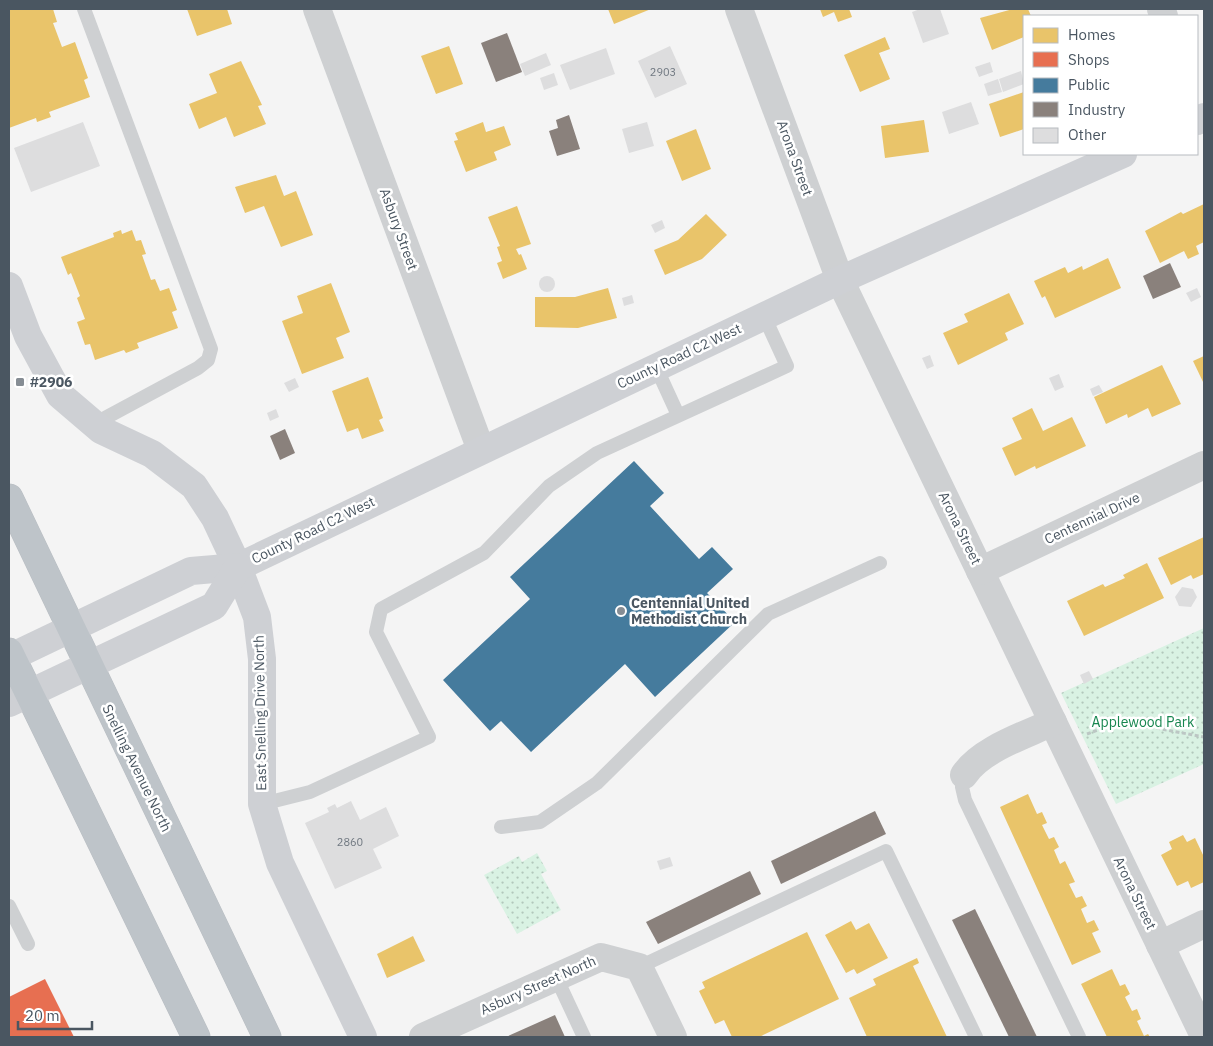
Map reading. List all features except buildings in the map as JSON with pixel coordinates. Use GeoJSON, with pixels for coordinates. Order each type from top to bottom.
{"type":"FeatureCollection","features":[{"type":"Feature","properties":{"kind":"highway","name":"Snelling Avenue North"},"geometry":{"type":"LineString","coordinates":[[9,498],[70,629],[268,1037]]}},
{"type":"Feature","properties":{"kind":"highway"},"geometry":{"type":"LineString","coordinates":[[10,655],[19,698],[196,1037]]}},
{"type":"Feature","properties":{"kind":"street","name":"Asbury Street"},"geometry":{"type":"LineString","coordinates":[[317,9],[481,450]]}},
{"type":"Feature","properties":{"kind":"street","name":"Arona Street"},"geometry":{"type":"LineString","coordinates":[[739,9],[840,280],[1204,1036]]}},
{"type":"Feature","properties":{"kind":"street","name":"County Road C2 West"},"geometry":{"type":"LineString","coordinates":[[10,655],[70,629],[191,571],[238,566],[840,280],[1121,155]]}},
{"type":"Feature","properties":{"kind":"street","name":"East Snelling Drive North"},"geometry":{"type":"LineString","coordinates":[[9,286],[28,336],[60,395],[101,430],[152,454],[194,486],[215,518],[238,566],[257,617],[262,659],[262,804],[280,864],[363,1037]]}},
{"type":"Feature","properties":{"kind":"street","name":"Centennial Drive"},"geometry":{"type":"LineString","coordinates":[[980,571],[1204,465]]}},
{"type":"Feature","properties":{"kind":"street","name":"County Road C2 West"},"geometry":{"type":"LineString","coordinates":[[19,698],[214,606],[238,566]]}},
{"type":"Feature","properties":{"kind":"street"},"geometry":{"type":"LineString","coordinates":[[964,775],[972,764],[982,756],[1053,722]]}},
{"type":"Feature","properties":{"kind":"street"},"geometry":{"type":"LineString","coordinates":[[1160,945],[1204,924]]}},
{"type":"Feature","properties":{"kind":"street","name":"Asbury Street North"},"geometry":{"type":"LineString","coordinates":[[423,1037],[601,957],[639,966]]}},
{"type":"Feature","properties":{"kind":"street"},"geometry":{"type":"LineString","coordinates":[[639,966],[673,1037]]}},
{"type":"Feature","properties":{"kind":"lane"},"geometry":{"type":"LineString","coordinates":[[84,9],[211,350],[208,360],[198,368],[94,424]]}},
{"type":"Feature","properties":{"kind":"lane"},"geometry":{"type":"LineString","coordinates":[[262,804],[310,792],[429,737],[376,632],[382,609],[484,553],[549,486],[597,452],[787,366],[764,316]]}},
{"type":"Feature","properties":{"kind":"lane"},"geometry":{"type":"LineString","coordinates":[[656,367],[678,415]]}},
{"type":"Feature","properties":{"kind":"lane"},"geometry":{"type":"LineString","coordinates":[[501,827],[540,822],[597,783],[768,614],[880,563]]}},
{"type":"Feature","properties":{"kind":"lane"},"geometry":{"type":"LineString","coordinates":[[964,775],[962,787],[965,800],[1079,1037]]}},
{"type":"Feature","properties":{"kind":"lane"},"geometry":{"type":"LineString","coordinates":[[639,966],[886,851],[976,1037]]}},
{"type":"Feature","properties":{"kind":"lane"},"geometry":{"type":"LineString","coordinates":[[9,906],[28,944]]}},
{"type":"Feature","properties":{"kind":"lane"},"geometry":{"type":"LineString","coordinates":[[556,977],[584,1037]]}},
{"type":"Feature","properties":{"kind":"path"},"geometry":{"type":"LineString","coordinates":[[1082,736],[1114,724],[1134,724],[1204,737]]}},
{"type":"Feature","properties":{"kind":"green space","name":"Applewood Park"},"geometry":{"type":"Polygon","coordinates":[[[1204,628],[1204,764],[1116,804],[1061,693],[1204,628]]]}},
{"type":"Feature","properties":{"kind":"green space"},"geometry":{"type":"Polygon","coordinates":[[[537,853],[547,871],[541,874],[561,910],[517,934],[484,875],[519,856],[522,862],[537,853]]]}},
{"type":"Feature","properties":{"kind":"place","name":"#2906"},"geometry":{"type":"Point","coordinates":[20,382]}},
{"type":"Feature","properties":{"kind":"place","name":"Centennial United Methodist Church"},"geometry":{"type":"Point","coordinates":[621,611]}}]}
